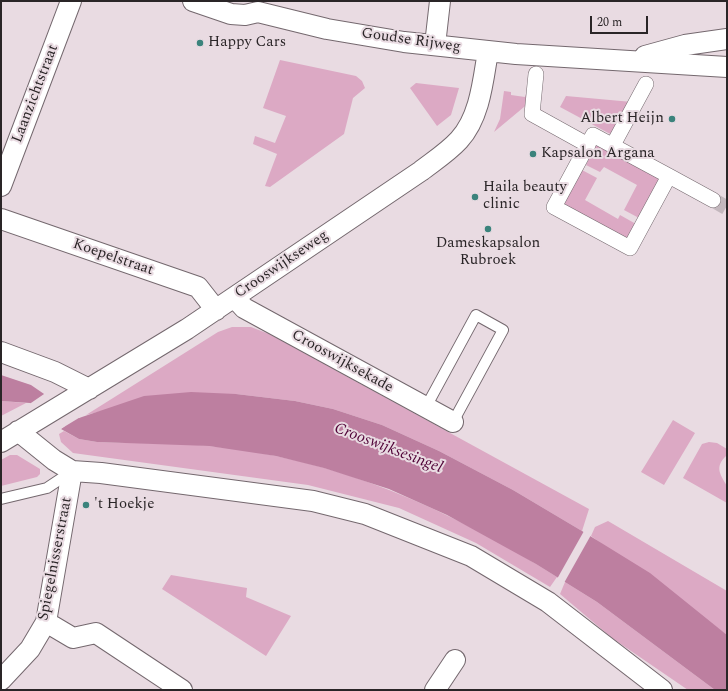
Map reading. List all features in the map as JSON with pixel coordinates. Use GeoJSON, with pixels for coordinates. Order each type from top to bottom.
{"type":"FeatureCollection","features":[{"type":"Feature","properties":{"kind":"street","name":"Laanzichtstraat"},"geometry":{"type":"LineString","coordinates":[[1,186],[71,1]]}},
{"type":"Feature","properties":{"kind":"street","name":"Goudse Rijweg"},"geometry":{"type":"LineString","coordinates":[[192,1],[231,14],[245,15],[262,6],[327,29],[436,45],[488,51],[727,67]]}},
{"type":"Feature","properties":{"kind":"street"},"geometry":{"type":"LineString","coordinates":[[436,45],[440,1]]}},
{"type":"Feature","properties":{"kind":"street","name":"Goudse Rijweg"},"geometry":{"type":"LineString","coordinates":[[634,60],[685,45],[727,39]]}},
{"type":"Feature","properties":{"kind":"street","name":"Crooswijkseweg"},"geometry":{"type":"LineString","coordinates":[[1,442],[235,298],[421,171],[459,139],[475,114],[488,51]]}},
{"type":"Feature","properties":{"kind":"street"},"geometry":{"type":"LineString","coordinates":[[536,74],[532,114],[588,145]]}},
{"type":"Feature","properties":{"kind":"street"},"geometry":{"type":"LineString","coordinates":[[613,145],[646,84]]}},
{"type":"Feature","properties":{"kind":"street"},"geometry":{"type":"LineString","coordinates":[[669,176],[630,248],[554,207],[594,135],[713,200]]}},
{"type":"Feature","properties":{"kind":"street","name":"Koepelstraat"},"geometry":{"type":"LineString","coordinates":[[1,219],[198,287],[216,310]]}},
{"type":"Feature","properties":{"kind":"street","name":"Crooswijksekade"},"geometry":{"type":"LineString","coordinates":[[235,298],[244,308],[453,422]]}},
{"type":"Feature","properties":{"kind":"street"},"geometry":{"type":"LineString","coordinates":[[1,352],[55,372],[89,389]]}},
{"type":"Feature","properties":{"kind":"street"},"geometry":{"type":"LineString","coordinates":[[18,431],[54,460],[72,471],[101,472],[313,501],[365,514],[471,556],[548,602],[662,690]]}},
{"type":"Feature","properties":{"kind":"street","name":"Spiegelnisserstraat"},"geometry":{"type":"LineString","coordinates":[[1,680],[30,649],[46,622],[72,471]]}},
{"type":"Feature","properties":{"kind":"street"},"geometry":{"type":"LineString","coordinates":[[46,622],[73,638],[96,633],[182,690]]}},
{"type":"Feature","properties":{"kind":"street"},"geometry":{"type":"LineString","coordinates":[[435,690],[455,660]]}},
{"type":"Feature","properties":{"kind":"lane"},"geometry":{"type":"LineString","coordinates":[[426,407],[476,315],[503,330],[453,422]]}},
{"type":"Feature","properties":{"kind":"lane"},"geometry":{"type":"LineString","coordinates":[[1,499],[46,488],[72,471]]}},
{"type":"Feature","properties":{"kind":"shaded area"},"geometry":{"type":"Polygon","coordinates":[[[280,60],[356,76],[362,81],[365,88],[353,98],[344,134],[270,187],[265,186],[277,154],[253,144],[255,136],[275,143],[286,116],[263,108],[280,60]]]}},
{"type":"Feature","properties":{"kind":"shaded area"},"geometry":{"type":"Polygon","coordinates":[[[416,83],[459,88],[451,115],[437,126],[410,88],[416,83]]]}},
{"type":"Feature","properties":{"kind":"shaded area"},"geometry":{"type":"Polygon","coordinates":[[[504,91],[511,92],[511,95],[525,97],[526,94],[531,94],[530,102],[494,132],[500,119],[504,91]]]}},
{"type":"Feature","properties":{"kind":"shaded area"},"geometry":{"type":"Polygon","coordinates":[[[566,96],[632,102],[614,136],[560,107],[566,96]]]}},
{"type":"Feature","properties":{"kind":"shaded area"},"geometry":{"type":"Polygon","coordinates":[[[597,143],[661,178],[639,218],[624,210],[637,185],[604,167],[600,172],[586,165],[597,143]]]}},
{"type":"Feature","properties":{"kind":"shaded area"},"geometry":{"type":"Polygon","coordinates":[[[582,170],[597,178],[585,200],[618,219],[620,215],[636,224],[626,242],[562,206],[582,170]]]}},
{"type":"Feature","properties":{"kind":"shaded area"},"geometry":{"type":"Polygon","coordinates":[[[232,327],[251,327],[269,334],[589,509],[582,531],[513,490],[439,451],[382,425],[333,409],[295,401],[236,394],[102,411],[86,415],[218,332],[232,327]]]}},
{"type":"Feature","properties":{"kind":"shaded area"},"geometry":{"type":"Polygon","coordinates":[[[1,401],[26,403],[1,416],[1,401]]]}},
{"type":"Feature","properties":{"kind":"shaded area"},"geometry":{"type":"Polygon","coordinates":[[[673,420],[695,433],[664,485],[641,472],[673,420]]]}},
{"type":"Feature","properties":{"kind":"shaded area"},"geometry":{"type":"Polygon","coordinates":[[[64,431],[79,439],[97,442],[195,445],[256,452],[301,462],[346,475],[390,490],[434,509],[476,530],[557,577],[550,587],[476,543],[399,508],[308,485],[73,453],[61,442],[59,434],[64,431]]]}},
{"type":"Feature","properties":{"kind":"shaded area"},"geometry":{"type":"Polygon","coordinates":[[[709,442],[717,443],[727,449],[727,455],[719,467],[720,474],[727,486],[727,503],[683,478],[702,444],[709,442]]]}},
{"type":"Feature","properties":{"kind":"shaded area"},"geometry":{"type":"Polygon","coordinates":[[[10,455],[17,455],[40,469],[40,474],[37,477],[1,486],[1,460],[10,455]]]}},
{"type":"Feature","properties":{"kind":"shaded area"},"geometry":{"type":"Polygon","coordinates":[[[608,521],[727,591],[727,635],[591,536],[595,527],[608,521]]]}},
{"type":"Feature","properties":{"kind":"shaded area"},"geometry":{"type":"Polygon","coordinates":[[[171,575],[247,588],[246,597],[291,616],[266,656],[162,589],[171,575]]]}},
{"type":"Feature","properties":{"kind":"shaded area"},"geometry":{"type":"Polygon","coordinates":[[[565,582],[597,602],[715,690],[688,690],[612,638],[560,594],[565,582]]]}},
{"type":"Feature","properties":{"kind":"water","name":"Crooswijksesingel"},"geometry":{"type":"Polygon","coordinates":[[[1,375],[31,385],[79,418],[144,396],[191,392],[236,394],[295,401],[333,409],[382,425],[439,451],[513,490],[650,573],[727,635],[727,690],[715,690],[597,602],[536,564],[447,515],[389,489],[324,468],[276,456],[209,446],[97,442],[79,439],[61,429],[65,426],[30,403],[1,401],[1,375]]]}},
{"type":"Feature","properties":{"kind":"pier"},"geometry":{"type":"Polygon","coordinates":[[[47,392],[80,416],[87,413],[59,430],[61,426],[28,405],[47,392]]]}},
{"type":"Feature","properties":{"kind":"pier"},"geometry":{"type":"Polygon","coordinates":[[[584,531],[591,535],[564,583],[557,579],[584,531]]]}},
{"type":"Feature","properties":{"kind":"tunnel"},"geometry":{"type":"LineString","coordinates":[[713,200],[727,208]]}},
{"type":"Feature","properties":{"kind":"place","name":"Happy Cars"},"geometry":{"type":"Point","coordinates":[200,43]}},
{"type":"Feature","properties":{"kind":"place","name":"Albert Heijn"},"geometry":{"type":"Point","coordinates":[672,119]}},
{"type":"Feature","properties":{"kind":"place","name":"Kapsalon Argana"},"geometry":{"type":"Point","coordinates":[533,154]}},
{"type":"Feature","properties":{"kind":"place","name":"Haila beauty clinic"},"geometry":{"type":"Point","coordinates":[475,197]}},
{"type":"Feature","properties":{"kind":"place","name":"Dameskapsalon Rubroek"},"geometry":{"type":"Point","coordinates":[488,229]}},
{"type":"Feature","properties":{"kind":"place","name":"'t Hoekje"},"geometry":{"type":"Point","coordinates":[86,505]}}]}
